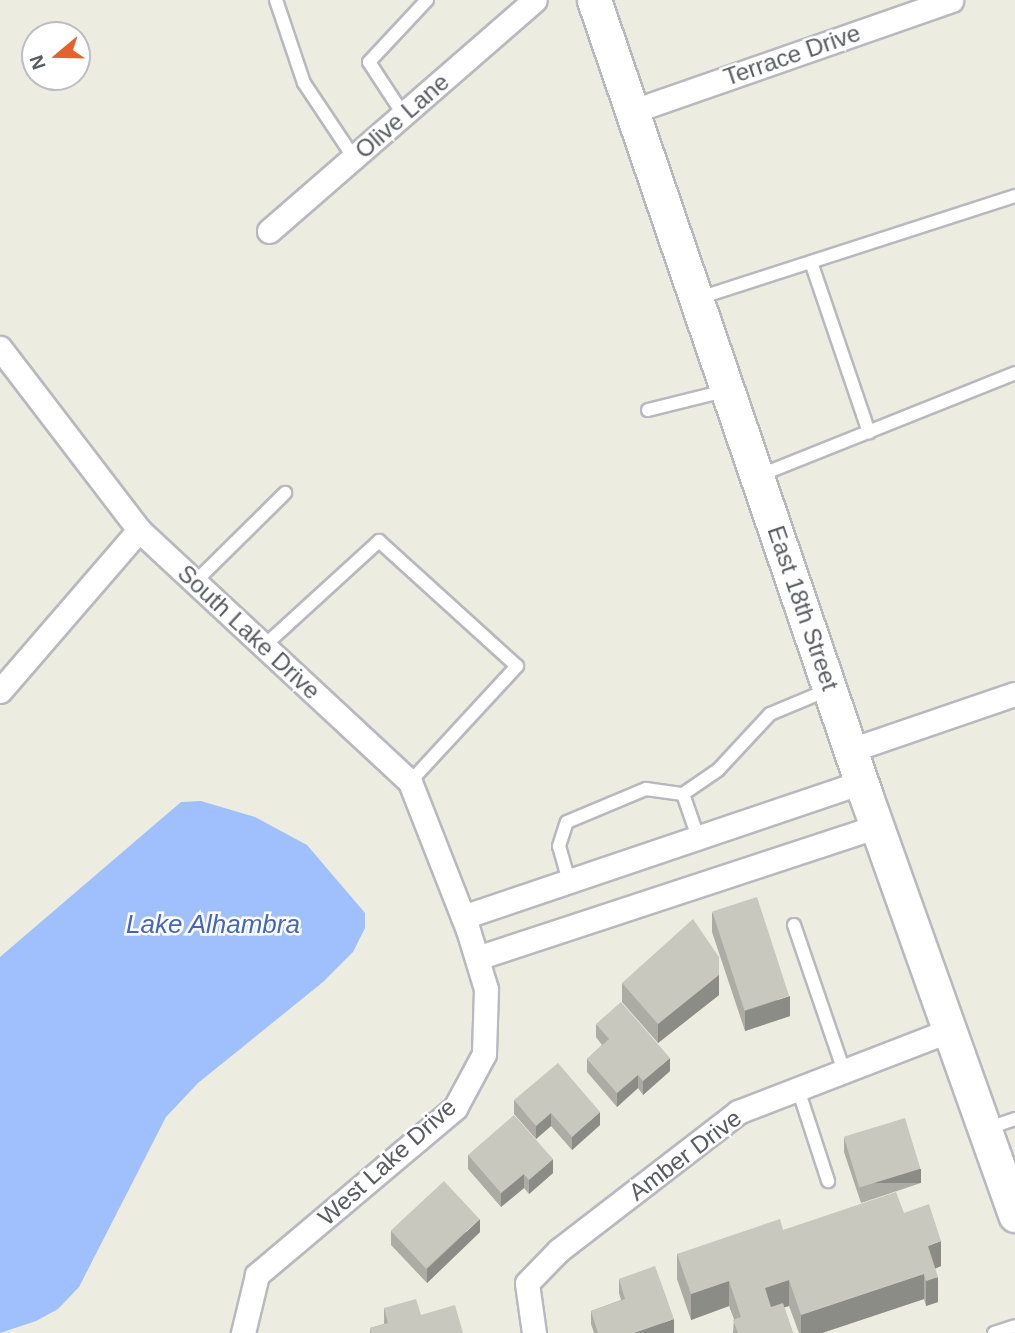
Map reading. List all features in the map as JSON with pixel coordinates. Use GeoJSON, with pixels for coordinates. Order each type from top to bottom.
{"type":"FeatureCollection","features":[{"type":"Feature","properties":{"kind":"main road","name":"East 18th Street"},"geometry":{"type":"LineString","coordinates":[[594,0],[877,826],[951,1030],[1000,1124],[1015,1215]]}},
{"type":"Feature","properties":{"kind":"street","name":"Olive Lane"},"geometry":{"type":"LineString","coordinates":[[269,231],[535,0]]}},
{"type":"Feature","properties":{"kind":"street","name":"Terrace Drive"},"geometry":{"type":"LineString","coordinates":[[633,111],[951,0]]}},
{"type":"Feature","properties":{"kind":"street","name":"South Lake Drive"},"geometry":{"type":"LineString","coordinates":[[0,348],[139,530],[410,782],[466,923]]}},
{"type":"Feature","properties":{"kind":"street"},"geometry":{"type":"LineString","coordinates":[[0,691],[139,530]]}},
{"type":"Feature","properties":{"kind":"street"},"geometry":{"type":"LineString","coordinates":[[851,750],[1015,694]]}},
{"type":"Feature","properties":{"kind":"street"},"geometry":{"type":"LineString","coordinates":[[466,923],[569,881],[862,782]]}},
{"type":"Feature","properties":{"kind":"street"},"geometry":{"type":"LineString","coordinates":[[477,958],[877,826]]}},
{"type":"Feature","properties":{"kind":"street","name":"West Lake Drive"},"geometry":{"type":"LineString","coordinates":[[243,1333],[257,1275],[454,1108],[484,1054],[486,989],[466,923]]}},
{"type":"Feature","properties":{"kind":"street","name":"Amber Drive"},"geometry":{"type":"LineString","coordinates":[[534,1333],[527,1283],[559,1251],[738,1112],[951,1030]]}},
{"type":"Feature","properties":{"kind":"lane"},"geometry":{"type":"LineString","coordinates":[[276,0],[304,83],[354,158]]}},
{"type":"Feature","properties":{"kind":"lane"},"geometry":{"type":"LineString","coordinates":[[403,114],[369,62],[427,0]]}},
{"type":"Feature","properties":{"kind":"lane"},"geometry":{"type":"LineString","coordinates":[[697,299],[1015,196]]}},
{"type":"Feature","properties":{"kind":"lane"},"geometry":{"type":"LineString","coordinates":[[811,262],[869,432]]}},
{"type":"Feature","properties":{"kind":"lane"},"geometry":{"type":"LineString","coordinates":[[758,476],[1015,373]]}},
{"type":"Feature","properties":{"kind":"lane"},"geometry":{"type":"LineString","coordinates":[[648,410],[729,390]]}},
{"type":"Feature","properties":{"kind":"lane"},"geometry":{"type":"LineString","coordinates":[[195,582],[285,493]]}},
{"type":"Feature","properties":{"kind":"lane"},"geometry":{"type":"LineString","coordinates":[[264,646],[379,541],[517,666],[410,782]]}},
{"type":"Feature","properties":{"kind":"lane"},"geometry":{"type":"LineString","coordinates":[[569,881],[559,846],[567,822],[646,789],[683,794],[718,770],[770,714],[830,689]]}},
{"type":"Feature","properties":{"kind":"lane"},"geometry":{"type":"LineString","coordinates":[[683,794],[698,836]]}},
{"type":"Feature","properties":{"kind":"lane"},"geometry":{"type":"LineString","coordinates":[[794,925],[844,1072]]}},
{"type":"Feature","properties":{"kind":"lane"},"geometry":{"type":"LineString","coordinates":[[798,1089],[828,1181]]}},
{"type":"Feature","properties":{"kind":"lane"},"geometry":{"type":"LineString","coordinates":[[994,1333],[1015,1326]]}},
{"type":"Feature","properties":{"kind":"water","name":"Lake Alhambra"},"geometry":{"type":"Polygon","coordinates":[[[201,801],[255,817],[307,845],[365,913],[365,928],[353,952],[323,982],[198,1083],[166,1117],[79,1287],[58,1309],[36,1321],[0,1333],[0,957],[181,802],[201,801]]]}},
{"type":"Feature","properties":{"kind":"building"},"geometry":{"type":"Polygon","coordinates":[[[757,897],[789,996],[744,1010],[712,912],[757,897]]]}},
{"type":"Feature","properties":{"kind":"building"},"geometry":{"type":"Polygon","coordinates":[[[693,919],[719,957],[719,975],[658,1024],[622,983],[693,919]]]}},
{"type":"Feature","properties":{"kind":"building"},"geometry":{"type":"Polygon","coordinates":[[[621,1002],[670,1058],[643,1081],[638,1075],[617,1093],[587,1059],[609,1039],[596,1024],[621,1002]]]}},
{"type":"Feature","properties":{"kind":"building"},"geometry":{"type":"Polygon","coordinates":[[[558,1063],[600,1112],[572,1137],[551,1113],[536,1126],[514,1100],[558,1063]]]}},
{"type":"Feature","properties":{"kind":"building"},"geometry":{"type":"Polygon","coordinates":[[[514,1115],[553,1159],[529,1180],[524,1174],[501,1193],[468,1155],[514,1115]]]}},
{"type":"Feature","properties":{"kind":"building"},"geometry":{"type":"Polygon","coordinates":[[[905,1118],[920,1169],[859,1187],[844,1137],[905,1118]]]}},
{"type":"Feature","properties":{"kind":"building"},"geometry":{"type":"Polygon","coordinates":[[[444,1181],[479,1219],[426,1269],[391,1231],[444,1181]]]}},
{"type":"Feature","properties":{"kind":"building"},"geometry":{"type":"Polygon","coordinates":[[[896,1192],[904,1213],[929,1204],[941,1241],[928,1246],[938,1277],[926,1281],[924,1274],[801,1315],[789,1280],[765,1288],[771,1307],[783,1303],[793,1333],[738,1333],[733,1320],[741,1317],[729,1281],[691,1294],[677,1254],[780,1219],[783,1230],[896,1192]]]}},
{"type":"Feature","properties":{"kind":"building"},"geometry":{"type":"Polygon","coordinates":[[[655,1266],[674,1319],[634,1333],[598,1333],[591,1311],[625,1299],[619,1279],[655,1266]]]}},
{"type":"Feature","properties":{"kind":"building"},"geometry":{"type":"Polygon","coordinates":[[[416,1299],[421,1315],[455,1305],[463,1333],[371,1333],[370,1328],[388,1323],[384,1308],[416,1299]]]}}]}
